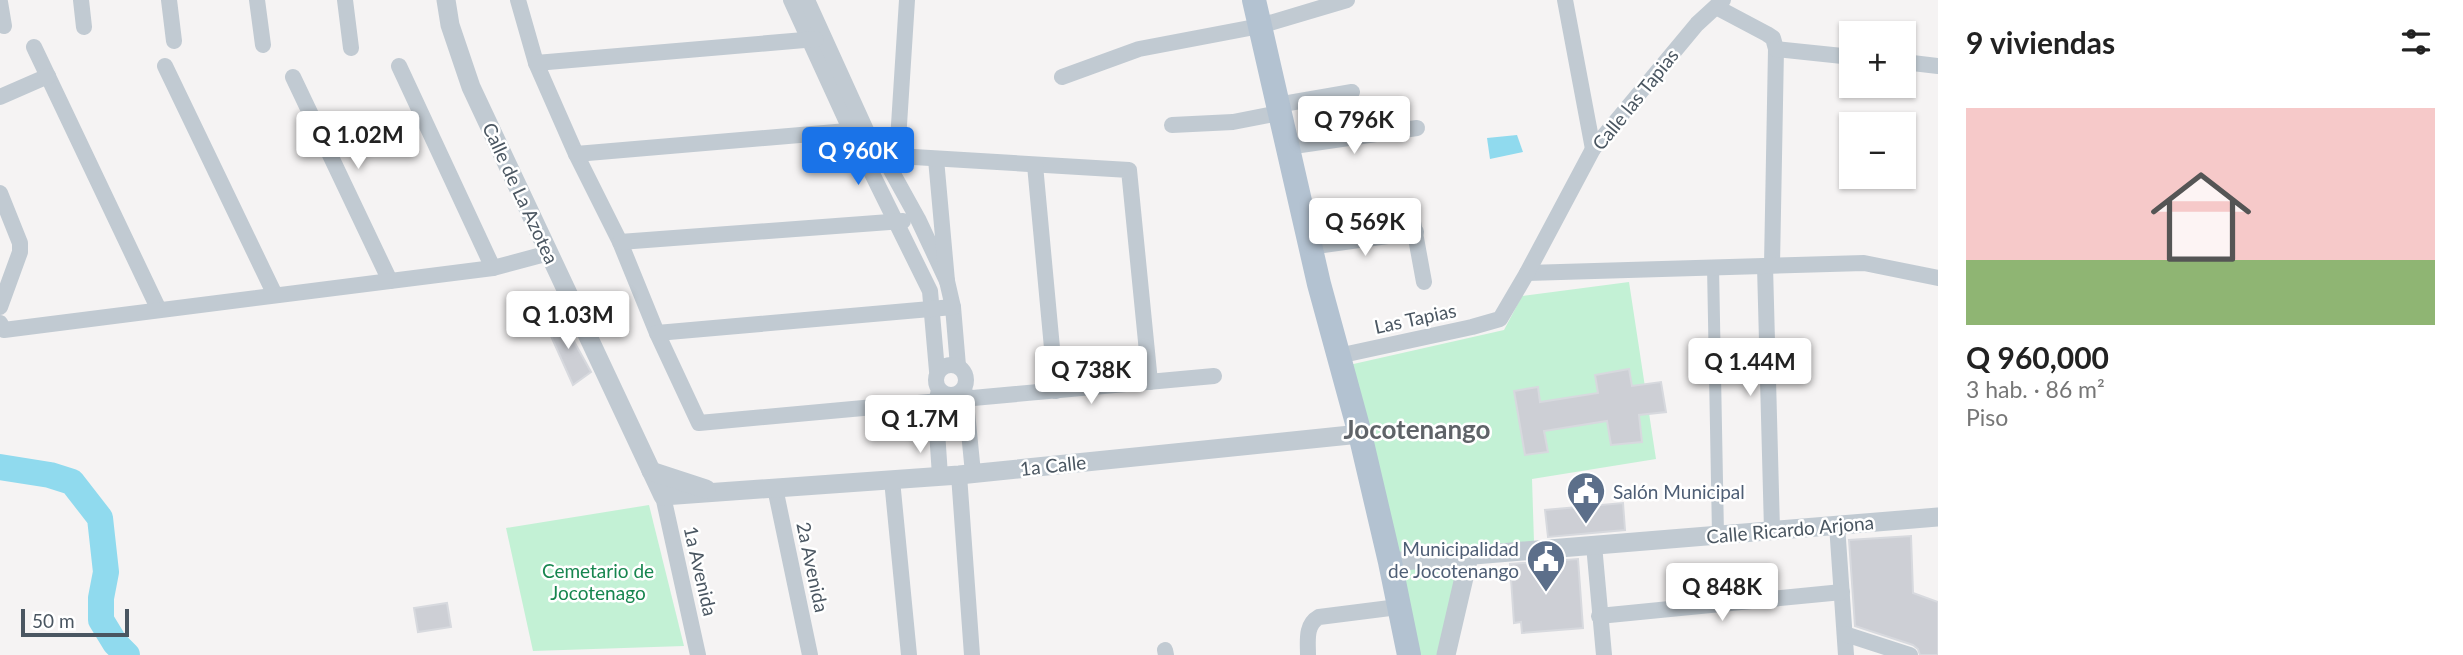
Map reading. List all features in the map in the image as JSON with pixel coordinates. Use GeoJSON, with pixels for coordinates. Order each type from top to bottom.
{"type":"FeatureCollection","features":[{"type":"Feature","properties":{"kind":"main road"},"geometry":{"type":"LineString","coordinates":[[1254,0],[1310,247],[1360,434],[1409,655]]}},
{"type":"Feature","properties":{"kind":"street"},"geometry":{"type":"LineString","coordinates":[[81,0],[84,26]]}},
{"type":"Feature","properties":{"kind":"street"},"geometry":{"type":"LineString","coordinates":[[169,0],[174,41]]}},
{"type":"Feature","properties":{"kind":"street"},"geometry":{"type":"LineString","coordinates":[[257,0],[263,45]]}},
{"type":"Feature","properties":{"kind":"street"},"geometry":{"type":"LineString","coordinates":[[345,0],[351,48]]}},
{"type":"Feature","properties":{"kind":"street","name":"Calle de La Azotea"},"geometry":{"type":"LineString","coordinates":[[446,0],[450,25],[471,87],[663,496]]}},
{"type":"Feature","properties":{"kind":"street"},"geometry":{"type":"LineString","coordinates":[[518,0],[536,63],[576,154],[620,242],[697,421],[702,424],[965,393],[1056,391],[1214,376]]}},
{"type":"Feature","properties":{"kind":"street"},"geometry":{"type":"LineString","coordinates":[[791,0],[815,39],[858,130],[895,221],[930,291],[937,372],[935,380],[957,474],[972,655]]}},
{"type":"Feature","properties":{"kind":"street"},"geometry":{"type":"LineString","coordinates":[[807,0],[815,39]]}},
{"type":"Feature","properties":{"kind":"street"},"geometry":{"type":"LineString","coordinates":[[892,160],[907,0]]}},
{"type":"Feature","properties":{"kind":"street"},"geometry":{"type":"LineString","coordinates":[[1062,78],[1139,49],[1260,26],[1346,0]]}},
{"type":"Feature","properties":{"kind":"street"},"geometry":{"type":"LineString","coordinates":[[1564,0],[1593,149]]}},
{"type":"Feature","properties":{"kind":"street"},"geometry":{"type":"LineString","coordinates":[[0,2],[4,26]]}},
{"type":"Feature","properties":{"kind":"street"},"geometry":{"type":"LineString","coordinates":[[1720,4],[1773,38],[1776,49],[1769,266],[1772,530]]}},
{"type":"Feature","properties":{"kind":"street","name":"Calle las Tapias"},"geometry":{"type":"LineString","coordinates":[[1500,319],[1593,149],[1697,24],[1720,4]]}},
{"type":"Feature","properties":{"kind":"street"},"geometry":{"type":"LineString","coordinates":[[536,63],[815,39]]}},
{"type":"Feature","properties":{"kind":"street"},"geometry":{"type":"LineString","coordinates":[[34,47],[159,310]]}},
{"type":"Feature","properties":{"kind":"street"},"geometry":{"type":"LineString","coordinates":[[1776,49],[1839,56]]}},
{"type":"Feature","properties":{"kind":"street"},"geometry":{"type":"LineString","coordinates":[[1916,63],[1938,66]]}},
{"type":"Feature","properties":{"kind":"street"},"geometry":{"type":"LineString","coordinates":[[165,66],[275,295]]}},
{"type":"Feature","properties":{"kind":"street"},"geometry":{"type":"LineString","coordinates":[[399,66],[493,268]]}},
{"type":"Feature","properties":{"kind":"street"},"geometry":{"type":"LineString","coordinates":[[0,97],[48,76]]}},
{"type":"Feature","properties":{"kind":"street"},"geometry":{"type":"LineString","coordinates":[[293,77],[390,281]]}},
{"type":"Feature","properties":{"kind":"street"},"geometry":{"type":"LineString","coordinates":[[1172,125],[1233,122],[1352,92]]}},
{"type":"Feature","properties":{"kind":"street"},"geometry":{"type":"LineString","coordinates":[[1287,147],[1417,128]]}},
{"type":"Feature","properties":{"kind":"street"},"geometry":{"type":"LineString","coordinates":[[576,154],[858,130],[892,160],[947,281]]}},
{"type":"Feature","properties":{"kind":"street"},"geometry":{"type":"LineString","coordinates":[[892,160],[936,159],[1129,170],[1150,382]]}},
{"type":"Feature","properties":{"kind":"street"},"geometry":{"type":"LineString","coordinates":[[936,159],[958,366],[966,376],[957,474]]}},
{"type":"Feature","properties":{"kind":"street"},"geometry":{"type":"LineString","coordinates":[[1035,164],[1056,391]]}},
{"type":"Feature","properties":{"kind":"street"},"geometry":{"type":"LineString","coordinates":[[0,194],[20,243],[20,252],[0,307]]}},
{"type":"Feature","properties":{"kind":"street"},"geometry":{"type":"LineString","coordinates":[[1411,211],[1424,282]]}},
{"type":"Feature","properties":{"kind":"street"},"geometry":{"type":"LineString","coordinates":[[620,242],[918,219]]}},
{"type":"Feature","properties":{"kind":"street"},"geometry":{"type":"LineString","coordinates":[[1310,247],[1416,232]]}},
{"type":"Feature","properties":{"kind":"street"},"geometry":{"type":"LineString","coordinates":[[0,323],[4,330],[493,268],[549,253]]}},
{"type":"Feature","properties":{"kind":"street"},"geometry":{"type":"LineString","coordinates":[[1527,273],[1864,263],[1938,278]]}},
{"type":"Feature","properties":{"kind":"street"},"geometry":{"type":"LineString","coordinates":[[1713,267],[1718,535]]}},
{"type":"Feature","properties":{"kind":"street"},"geometry":{"type":"LineString","coordinates":[[657,333],[953,307]]}},
{"type":"Feature","properties":{"kind":"street","name":"Las Tapias"},"geometry":{"type":"LineString","coordinates":[[1338,356],[1500,319]]}},
{"type":"Feature","properties":{"kind":"street"},"geometry":{"type":"LineString","coordinates":[[937,372],[949,364],[958,366]]}},
{"type":"Feature","properties":{"kind":"street","name":"1a Calle"},"geometry":{"type":"LineString","coordinates":[[663,496],[892,480],[1360,434]]}},
{"type":"Feature","properties":{"kind":"street"},"geometry":{"type":"LineString","coordinates":[[651,471],[713,492]]}},
{"type":"Feature","properties":{"kind":"street"},"geometry":{"type":"LineString","coordinates":[[892,480],[909,655]]}},
{"type":"Feature","properties":{"kind":"street","name":"2a Avenida"},"geometry":{"type":"LineString","coordinates":[[775,488],[810,655]]}},
{"type":"Feature","properties":{"kind":"street","name":"1a Avenida"},"geometry":{"type":"LineString","coordinates":[[663,496],[698,655]]}},
{"type":"Feature","properties":{"kind":"street","name":"Calle Ricardo Arjona"},"geometry":{"type":"LineString","coordinates":[[1390,562],[1938,517]]}},
{"type":"Feature","properties":{"kind":"street"},"geometry":{"type":"LineString","coordinates":[[1837,525],[1846,655]]}},
{"type":"Feature","properties":{"kind":"street"},"geometry":{"type":"LineString","coordinates":[[1594,545],[1604,655]]}},
{"type":"Feature","properties":{"kind":"street"},"geometry":{"type":"LineString","coordinates":[[1446,655],[1469,556]]}},
{"type":"Feature","properties":{"kind":"street"},"geometry":{"type":"LineString","coordinates":[[1600,616],[1842,592]]}},
{"type":"Feature","properties":{"kind":"street"},"geometry":{"type":"LineString","coordinates":[[1308,655],[1309,628],[1319,617],[1398,607]]}},
{"type":"Feature","properties":{"kind":"street"},"geometry":{"type":"LineString","coordinates":[[1844,634],[1910,655]]}},
{"type":"Feature","properties":{"kind":"green space"},"geometry":{"type":"Polygon","coordinates":[[[1629,282],[1656,459],[1532,479],[1534,542],[1397,554],[1349,365],[1504,330],[1522,296],[1629,282]]]}},
{"type":"Feature","properties":{"kind":"green space","name":"Cemetario de Jocotenago"},"geometry":{"type":"Polygon","coordinates":[[[649,505],[684,646],[533,651],[506,528],[649,505]]]}},
{"type":"Feature","properties":{"kind":"green space"},"geometry":{"type":"Polygon","coordinates":[[[1463,563],[1443,655],[1415,655],[1398,568],[1463,563]]]}},
{"type":"Feature","properties":{"kind":"water"},"geometry":{"type":"Polygon","coordinates":[[[1517,135],[1523,152],[1490,159],[1487,138],[1517,135]]]}},
{"type":"Feature","properties":{"kind":"building"},"geometry":{"type":"Polygon","coordinates":[[[561,318],[591,372],[573,385],[546,325],[561,318]]]}},
{"type":"Feature","properties":{"kind":"building"},"geometry":{"type":"Polygon","coordinates":[[[1629,369],[1632,386],[1661,382],[1666,412],[1639,415],[1642,442],[1611,445],[1607,421],[1544,431],[1548,452],[1525,455],[1514,391],[1538,387],[1540,402],[1598,393],[1595,375],[1629,369]]]}},
{"type":"Feature","properties":{"kind":"building","name":"Salón Municipal"},"geometry":{"type":"Polygon","coordinates":[[[1623,503],[1625,530],[1548,537],[1545,510],[1623,503]]]}},
{"type":"Feature","properties":{"kind":"building"},"geometry":{"type":"Polygon","coordinates":[[[1911,536],[1913,593],[1938,602],[1938,655],[1920,655],[1913,645],[1855,626],[1849,540],[1911,536]]]}},
{"type":"Feature","properties":{"kind":"building","name":"Municipalidad de Jocotenango"},"geometry":{"type":"Polygon","coordinates":[[[1578,559],[1583,628],[1522,633],[1521,622],[1514,623],[1510,564],[1578,559]]]}},
{"type":"Feature","properties":{"kind":"building"},"geometry":{"type":"Polygon","coordinates":[[[447,603],[451,627],[418,632],[414,608],[447,603]]]}},
{"type":"Feature","properties":{"kind":"waterway"},"geometry":{"type":"LineString","coordinates":[[0,467],[50,475],[72,482],[100,518],[106,572],[101,598],[101,620],[115,643],[127,655]]}},
{"type":"Feature","properties":{"kind":"place","name":"Salón Municipal"},"geometry":{"type":"Point","coordinates":[1586,525]}},
{"type":"Feature","properties":{"kind":"place","name":"Municipalidad de Jocotenango"},"geometry":{"type":"Point","coordinates":[1546,593]}},
{"type":"Feature","properties":{"kind":"district","name":"Jocotenango"},"geometry":{"type":"Point","coordinates":[1417,429]}}]}
